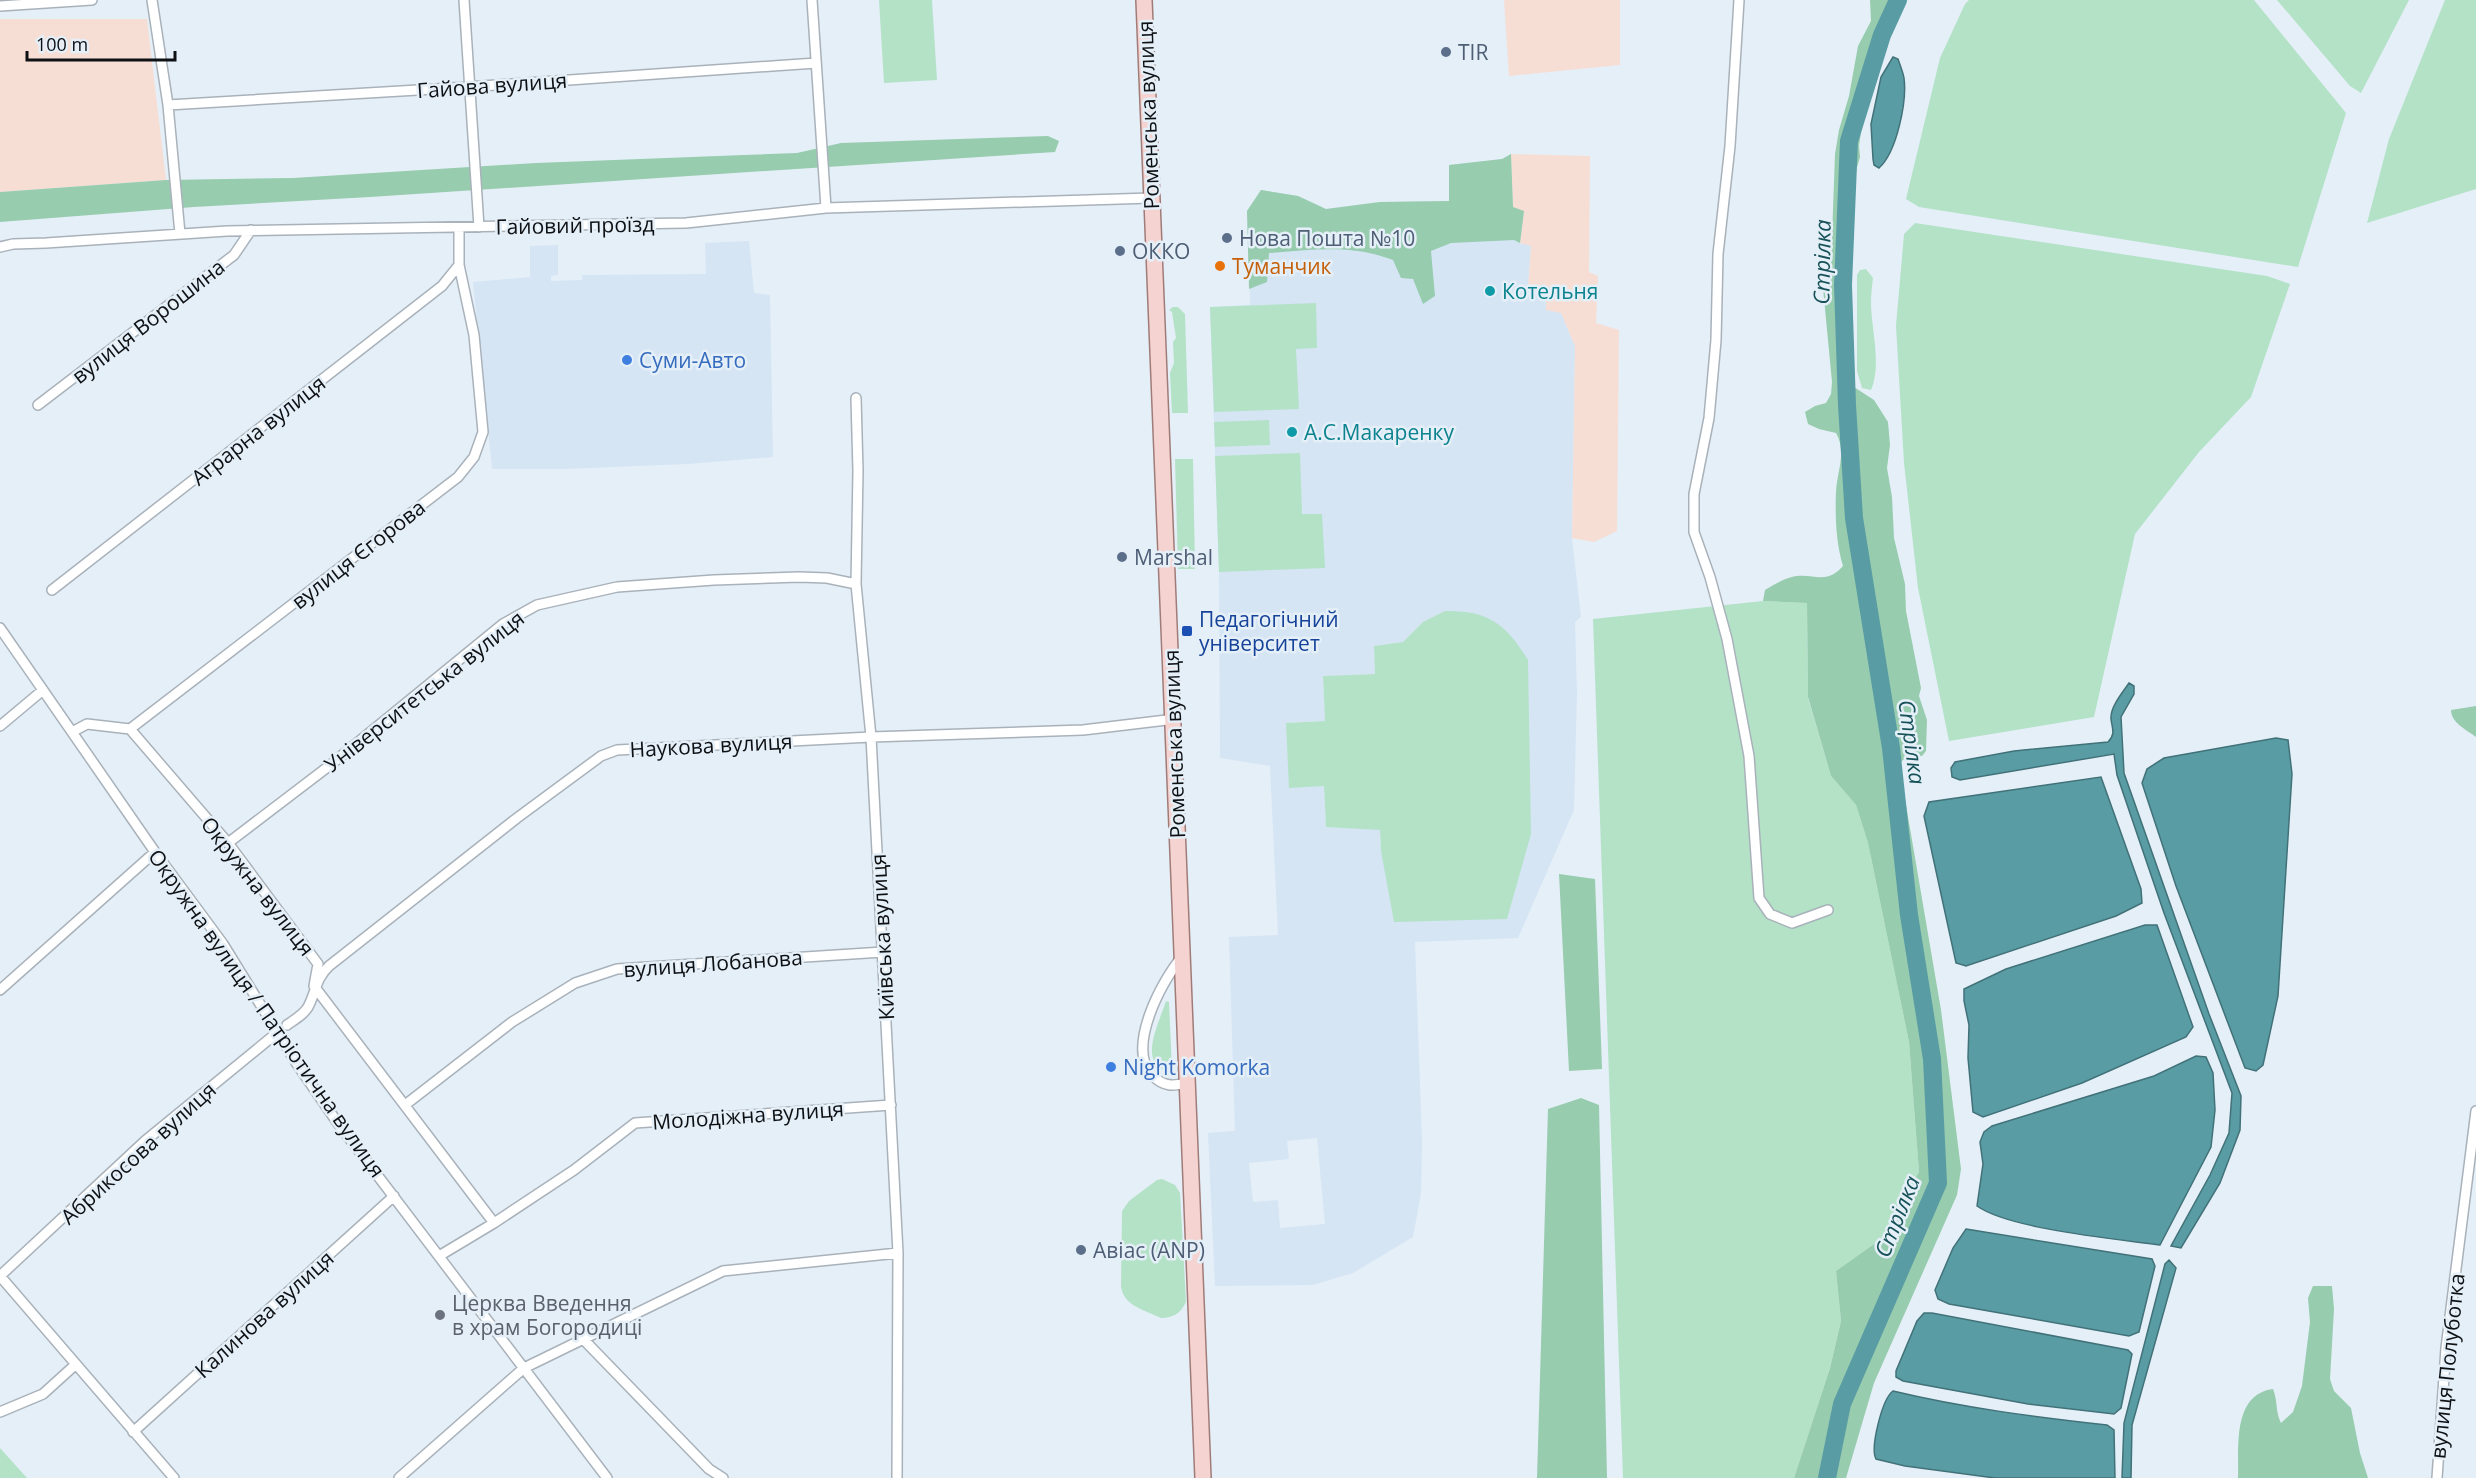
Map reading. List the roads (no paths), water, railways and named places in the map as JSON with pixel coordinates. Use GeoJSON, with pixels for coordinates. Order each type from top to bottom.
{"type":"FeatureCollection","features":[{"type":"Feature","properties":{"kind":"main road","name":"Роменська вулиця"},"geometry":{"type":"LineString","coordinates":[[1144,0],[1175,719],[1203,1478]]}},
{"type":"Feature","properties":{"kind":"street"},"geometry":{"type":"LineString","coordinates":[[0,6],[92,0]]}},
{"type":"Feature","properties":{"kind":"street"},"geometry":{"type":"LineString","coordinates":[[152,0],[168,105],[180,234]]}},
{"type":"Feature","properties":{"kind":"street"},"geometry":{"type":"LineString","coordinates":[[464,0],[479,227]]}},
{"type":"Feature","properties":{"kind":"street"},"geometry":{"type":"LineString","coordinates":[[812,0],[826,208]]}},
{"type":"Feature","properties":{"kind":"street"},"geometry":{"type":"LineString","coordinates":[[1739,0],[1730,147],[1718,254],[1714,362],[1709,418],[1694,494],[1694,532],[1727,639],[1749,756],[1759,897],[1770,914],[1792,922],[1828,910]]}},
{"type":"Feature","properties":{"kind":"street","name":"Гайова вулиця"},"geometry":{"type":"LineString","coordinates":[[168,105],[816,63]]}},
{"type":"Feature","properties":{"kind":"street","name":"Гайовий проїзд"},"geometry":{"type":"LineString","coordinates":[[0,246],[251,230],[686,223],[826,208],[1151,198]]}},
{"type":"Feature","properties":{"kind":"street","name":"вулиця Єгорова"},"geometry":{"type":"LineString","coordinates":[[130,729],[458,477],[474,457],[483,432],[474,335],[459,265],[459,228]]}},
{"type":"Feature","properties":{"kind":"street","name":"вулиця Ворошина"},"geometry":{"type":"LineString","coordinates":[[38,405],[234,255],[251,230]]}},
{"type":"Feature","properties":{"kind":"street","name":"Аграрна вулиця"},"geometry":{"type":"LineString","coordinates":[[52,590],[442,286],[459,265]]}},
{"type":"Feature","properties":{"kind":"street","name":"Київська вулиця"},"geometry":{"type":"LineString","coordinates":[[856,398],[858,471],[856,584],[871,737],[898,1253],[897,1478]]}},
{"type":"Feature","properties":{"kind":"street","name":"Університетська вулиця"},"geometry":{"type":"LineString","coordinates":[[228,843],[329,766],[503,624],[537,604],[617,587],[714,580],[799,577],[827,578],[856,584]]}},
{"type":"Feature","properties":{"kind":"street","name":"Окружна вулиця / Патріотична вулиця"},"geometry":{"type":"LineString","coordinates":[[0,628],[155,852],[223,944],[337,1122],[607,1478]]}},
{"type":"Feature","properties":{"kind":"street"},"geometry":{"type":"LineString","coordinates":[[0,726],[43,690]]}},
{"type":"Feature","properties":{"kind":"street","name":"Наукова вулиця"},"geometry":{"type":"LineString","coordinates":[[314,986],[322,972],[329,966],[517,818],[602,756],[616,750],[634,747],[1083,730],[1175,719]]}},
{"type":"Feature","properties":{"kind":"street"},"geometry":{"type":"LineString","coordinates":[[72,732],[87,724],[130,729]]}},
{"type":"Feature","properties":{"kind":"street","name":"Окружна вулиця"},"geometry":{"type":"LineString","coordinates":[[130,729],[228,843],[318,964],[314,986],[494,1223]]}},
{"type":"Feature","properties":{"kind":"street"},"geometry":{"type":"LineString","coordinates":[[0,990],[155,852]]}},
{"type":"Feature","properties":{"kind":"street","name":"вулиця Лобанова"},"geometry":{"type":"LineString","coordinates":[[405,1105],[530,1011],[575,983],[617,969],[883,952]]}},
{"type":"Feature","properties":{"kind":"street"},"geometry":{"type":"LineString","coordinates":[[1182,957],[1170,971],[1153,1006],[1147,1026],[1143,1060],[1150,1073],[1158,1081],[1170,1086],[1187,1083]]}},
{"type":"Feature","properties":{"kind":"street"},"geometry":{"type":"LineString","coordinates":[[287,1025],[309,1008],[314,986]]}},
{"type":"Feature","properties":{"kind":"street","name":"Абрикосова вулиця"},"geometry":{"type":"LineString","coordinates":[[0,1276],[145,1141],[278,1032]]}},
{"type":"Feature","properties":{"kind":"street","name":"Молодіжна вулиця"},"geometry":{"type":"LineString","coordinates":[[439,1256],[574,1170],[635,1123],[891,1105]]}},
{"type":"Feature","properties":{"kind":"street","name":"вулиця Полуботка"},"geometry":{"type":"LineString","coordinates":[[2437,1478],[2446,1348],[2476,1111]]}},
{"type":"Feature","properties":{"kind":"street","name":"Калинова вулиця"},"geometry":{"type":"LineString","coordinates":[[133,1432],[394,1196]]}},
{"type":"Feature","properties":{"kind":"street"},"geometry":{"type":"LineString","coordinates":[[399,1478],[524,1368],[723,1271],[898,1253]]}},
{"type":"Feature","properties":{"kind":"street"},"geometry":{"type":"LineString","coordinates":[[0,1276],[174,1478]]}},
{"type":"Feature","properties":{"kind":"street"},"geometry":{"type":"LineString","coordinates":[[584,1340],[709,1469],[723,1478]]}},
{"type":"Feature","properties":{"kind":"street"},"geometry":{"type":"LineString","coordinates":[[0,1412],[43,1394],[75,1365]]}},
{"type":"Feature","properties":{"kind":"water"},"geometry":{"type":"Polygon","coordinates":[[[1893,57],[1898,59],[1904,76],[1904,100],[1896,139],[1879,168],[1874,165],[1871,124],[1881,77],[1893,57]]]}},
{"type":"Feature","properties":{"kind":"water"},"geometry":{"type":"Polygon","coordinates":[[[2129,683],[2134,686],[2134,694],[2121,717],[2124,773],[2209,1014],[2241,1096],[2240,1130],[2220,1183],[2181,1248],[2171,1246],[2210,1175],[2229,1133],[2232,1093],[2164,913],[2117,775],[2114,754],[1960,780],[1952,777],[1951,768],[1955,762],[2014,751],[2108,742],[2113,734],[2111,714],[2117,700],[2129,683]]]}},
{"type":"Feature","properties":{"kind":"water"},"geometry":{"type":"Polygon","coordinates":[[[2276,738],[2288,740],[2292,774],[2278,996],[2263,1065],[2256,1071],[2245,1068],[2176,886],[2142,783],[2147,769],[2164,758],[2276,738]]]}},
{"type":"Feature","properties":{"kind":"water"},"geometry":{"type":"Polygon","coordinates":[[[2101,777],[2141,889],[2142,903],[2116,916],[1966,966],[1956,963],[1924,816],[1929,802],[2101,777]]]}},
{"type":"Feature","properties":{"kind":"water"},"geometry":{"type":"Polygon","coordinates":[[[2145,925],[2157,925],[2193,1027],[2186,1037],[2082,1083],[1983,1117],[1973,1112],[1968,1058],[1969,1025],[1964,989],[2006,969],[2145,925]]]}},
{"type":"Feature","properties":{"kind":"water"},"geometry":{"type":"Polygon","coordinates":[[[2196,1056],[2206,1057],[2213,1073],[2215,1110],[2211,1147],[2160,1245],[2038,1227],[1992,1214],[1977,1206],[1983,1164],[1980,1142],[1984,1132],[1992,1126],[2154,1076],[2196,1056]]]}},
{"type":"Feature","properties":{"kind":"water"},"geometry":{"type":"Polygon","coordinates":[[[1966,1229],[2152,1259],[2155,1266],[2139,1332],[2129,1336],[1949,1304],[1938,1299],[1935,1290],[1953,1248],[1966,1229]]]}},
{"type":"Feature","properties":{"kind":"water"},"geometry":{"type":"Polygon","coordinates":[[[2169,1260],[2176,1268],[2132,1425],[2131,1478],[2122,1478],[2124,1423],[2165,1264],[2169,1260]]]}},
{"type":"Feature","properties":{"kind":"water"},"geometry":{"type":"Polygon","coordinates":[[[1924,1313],[2128,1350],[2132,1354],[2121,1408],[2114,1414],[2028,1404],[1903,1381],[1896,1377],[1896,1371],[1917,1321],[1924,1313]]]}},
{"type":"Feature","properties":{"kind":"water"},"geometry":{"type":"Polygon","coordinates":[[[1893,1391],[2000,1411],[2107,1425],[2114,1430],[2115,1478],[1995,1478],[1905,1466],[1876,1459],[1878,1424],[1885,1403],[1893,1391]]]}},
{"type":"Feature","properties":{"kind":"waterway","name":"Стрілка"},"geometry":{"type":"LineString","coordinates":[[1827,1478],[1842,1404],[1938,1183],[1932,1059],[1909,915],[1891,748],[1854,518],[1847,405],[1843,285],[1849,141],[1882,35],[1898,0]]}},
{"type":"Feature","properties":{"kind":"place","name":"TIR"},"geometry":{"type":"Point","coordinates":[1446,52]}},
{"type":"Feature","properties":{"kind":"place","name":"Нова Пошта №10"},"geometry":{"type":"Point","coordinates":[1227,238]}},
{"type":"Feature","properties":{"kind":"place","name":"ОККО"},"geometry":{"type":"Point","coordinates":[1120,251]}},
{"type":"Feature","properties":{"kind":"place","name":"Туманчик"},"geometry":{"type":"Point","coordinates":[1220,266]}},
{"type":"Feature","properties":{"kind":"place","name":"Котельня"},"geometry":{"type":"Point","coordinates":[1490,291]}},
{"type":"Feature","properties":{"kind":"place","name":"Суми-Авто"},"geometry":{"type":"Point","coordinates":[627,360]}},
{"type":"Feature","properties":{"kind":"place","name":"А.С.Макаренку"},"geometry":{"type":"Point","coordinates":[1292,432]}},
{"type":"Feature","properties":{"kind":"place","name":"Marshal"},"geometry":{"type":"Point","coordinates":[1122,557]}},
{"type":"Feature","properties":{"kind":"place","name":"Педагогічний університет"},"geometry":{"type":"Point","coordinates":[1187,631]}},
{"type":"Feature","properties":{"kind":"place","name":"Night Komorka"},"geometry":{"type":"Point","coordinates":[1111,1067]}},
{"type":"Feature","properties":{"kind":"place","name":"Авіас (ANP)"},"geometry":{"type":"Point","coordinates":[1081,1250]}},
{"type":"Feature","properties":{"kind":"place","name":"Церква Введення в храм Богородиці"},"geometry":{"type":"Point","coordinates":[440,1315]}}]}
